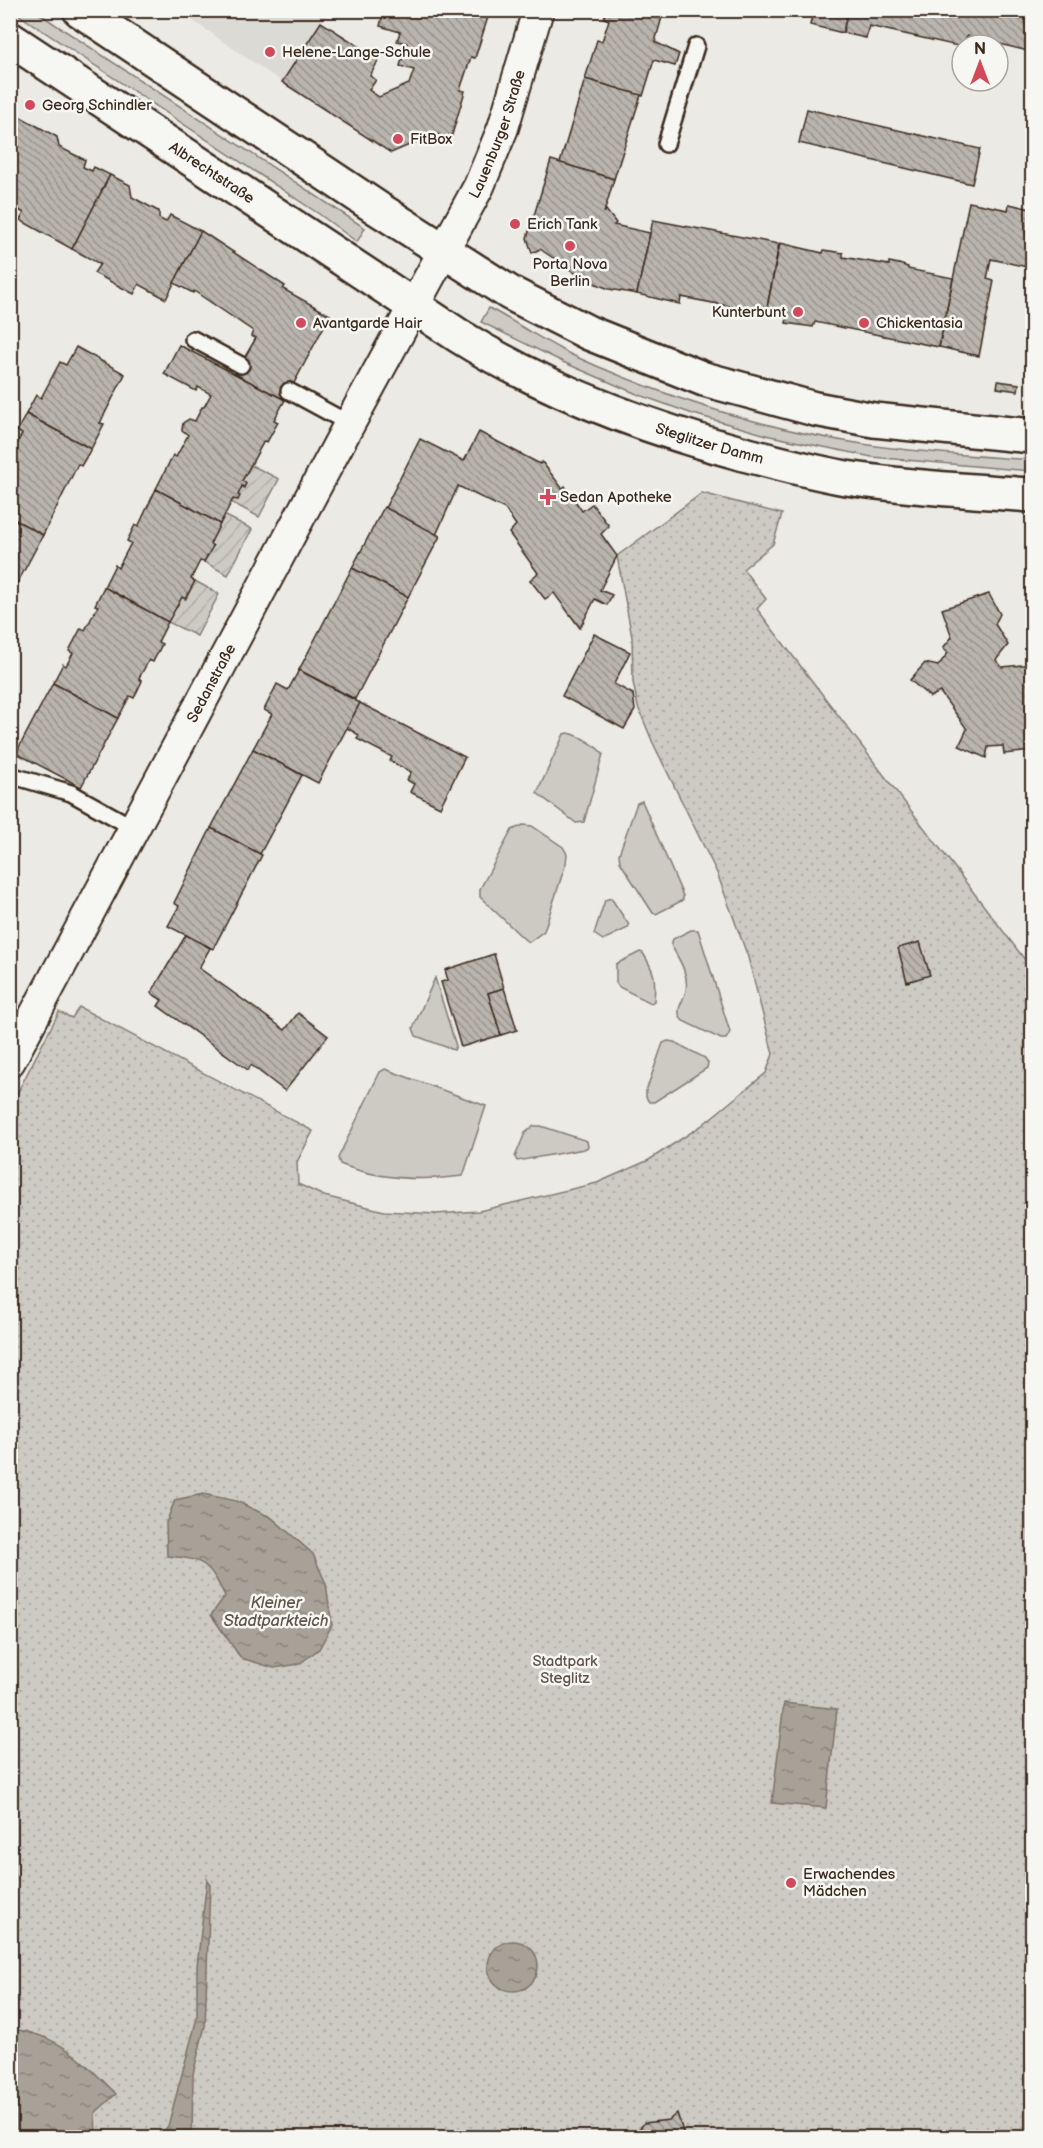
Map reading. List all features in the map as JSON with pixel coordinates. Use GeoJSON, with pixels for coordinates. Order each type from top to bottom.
{"type":"FeatureCollection","features":[{"type":"Feature","properties":{"kind":"main road"},"geometry":{"type":"LineString","coordinates":[[80,10],[510,293],[589,333],[704,379],[815,409],[874,420],[1032,436]]}},
{"type":"Feature","properties":{"kind":"main road","name":"Albrechtstraße"},"geometry":{"type":"LineString","coordinates":[[10,39],[413,306]]}},
{"type":"Feature","properties":{"kind":"main road","name":"Steglitzer Damm"},"geometry":{"type":"LineString","coordinates":[[413,306],[512,367],[587,403],[716,446],[785,465],[846,478],[1032,495]]}},
{"type":"Feature","properties":{"kind":"street","name":"Lauenburger Straße"},"geometry":{"type":"LineString","coordinates":[[413,306],[479,186],[503,128],[538,10]]}},
{"type":"Feature","properties":{"kind":"street","name":"Sedanstraße"},"geometry":{"type":"LineString","coordinates":[[10,1061],[21,1015],[134,828],[413,306]]}},
{"type":"Feature","properties":{"kind":"lane"},"geometry":{"type":"LineString","coordinates":[[666,144],[696,45]]}},
{"type":"Feature","properties":{"kind":"lane"},"geometry":{"type":"LineString","coordinates":[[193,339],[241,365]]}},
{"type":"Feature","properties":{"kind":"lane"},"geometry":{"type":"LineString","coordinates":[[289,391],[350,424]]}},
{"type":"Feature","properties":{"kind":"lane"},"geometry":{"type":"LineString","coordinates":[[10,775],[71,793],[134,828]]}},
{"type":"Feature","properties":{"kind":"shaded area","name":"Helene-Lange-Schule"},"geometry":{"type":"Polygon","coordinates":[[[179,11],[329,11],[282,82],[179,11]]]}},
{"type":"Feature","properties":{"kind":"green space"},"geometry":{"type":"Polygon","coordinates":[[[13,11],[35,11],[365,228],[357,242],[319,214],[13,11]]]}},
{"type":"Feature","properties":{"kind":"green space"},"geometry":{"type":"Polygon","coordinates":[[[489,308],[572,355],[644,385],[718,410],[831,439],[930,452],[1032,460],[1032,471],[872,457],[770,436],[690,413],[637,394],[565,363],[481,322],[489,308]]]}},
{"type":"Feature","properties":{"kind":"green space"},"geometry":{"type":"Polygon","coordinates":[[[251,465],[279,479],[259,517],[231,502],[233,499],[238,500],[242,486],[246,484],[242,481],[251,465]]]}},
{"type":"Feature","properties":{"kind":"green space","name":"Stadtpark Steglitz"},"geometry":{"type":"Polygon","coordinates":[[[702,493],[782,514],[773,544],[743,569],[766,599],[757,609],[1032,969],[1032,2137],[11,2138],[11,1105],[59,1012],[72,1018],[79,1007],[313,1131],[297,1162],[298,1184],[324,1196],[384,1211],[436,1214],[479,1211],[597,1183],[649,1160],[701,1126],[766,1073],[773,1054],[748,957],[717,873],[653,743],[638,707],[633,682],[632,637],[617,556],[702,493]]]}},
{"type":"Feature","properties":{"kind":"green space"},"geometry":{"type":"Polygon","coordinates":[[[224,515],[252,529],[228,575],[204,562],[213,546],[210,544],[224,515]]]}},
{"type":"Feature","properties":{"kind":"green space"},"geometry":{"type":"Polygon","coordinates":[[[195,581],[219,594],[197,636],[168,622],[182,597],[186,599],[195,581]]]}},
{"type":"Feature","properties":{"kind":"green space"},"geometry":{"type":"Polygon","coordinates":[[[568,733],[587,741],[603,754],[584,822],[576,823],[537,793],[564,734],[568,733]]]}},
{"type":"Feature","properties":{"kind":"green space"},"geometry":{"type":"Polygon","coordinates":[[[642,801],[683,896],[683,900],[656,914],[653,913],[620,862],[619,854],[637,803],[642,801]]]}},
{"type":"Feature","properties":{"kind":"green space"},"geometry":{"type":"Polygon","coordinates":[[[523,825],[532,826],[563,847],[567,854],[544,931],[529,942],[480,897],[480,889],[512,830],[523,825]]]}},
{"type":"Feature","properties":{"kind":"green space"},"geometry":{"type":"Polygon","coordinates":[[[611,898],[629,925],[628,928],[603,940],[594,934],[605,900],[611,898]]]}},
{"type":"Feature","properties":{"kind":"green space"},"geometry":{"type":"Polygon","coordinates":[[[691,930],[698,930],[730,1032],[726,1039],[721,1039],[683,1021],[680,1017],[679,1010],[687,984],[683,967],[671,945],[673,939],[691,930]]]}},
{"type":"Feature","properties":{"kind":"green space"},"geometry":{"type":"Polygon","coordinates":[[[640,952],[643,953],[654,976],[654,1001],[651,1003],[619,987],[616,983],[616,964],[640,952]]]}},
{"type":"Feature","properties":{"kind":"green space"},"geometry":{"type":"Polygon","coordinates":[[[435,978],[456,1046],[454,1050],[416,1036],[413,1028],[435,978]]]}},
{"type":"Feature","properties":{"kind":"green space"},"geometry":{"type":"Polygon","coordinates":[[[668,1041],[705,1058],[708,1063],[707,1068],[654,1102],[649,1102],[646,1091],[663,1043],[668,1041]]]}},
{"type":"Feature","properties":{"kind":"green space"},"geometry":{"type":"Polygon","coordinates":[[[385,1069],[486,1106],[463,1176],[400,1178],[370,1173],[340,1164],[338,1158],[380,1072],[385,1069]]]}},
{"type":"Feature","properties":{"kind":"green space"},"geometry":{"type":"Polygon","coordinates":[[[534,1126],[541,1126],[587,1141],[588,1147],[517,1161],[515,1157],[525,1133],[534,1126]]]}},
{"type":"Feature","properties":{"kind":"water","name":"Kleiner Stadtparkteich"},"geometry":{"type":"Polygon","coordinates":[[[203,1494],[236,1501],[272,1518],[313,1554],[326,1584],[332,1625],[319,1649],[299,1664],[274,1668],[241,1658],[211,1615],[225,1596],[214,1576],[197,1561],[167,1556],[166,1523],[175,1500],[203,1494]]]}},
{"type":"Feature","properties":{"kind":"water"},"geometry":{"type":"Polygon","coordinates":[[[784,1703],[837,1709],[826,1808],[772,1803],[784,1703]]]}},
{"type":"Feature","properties":{"kind":"water"},"geometry":{"type":"Polygon","coordinates":[[[207,1879],[210,1885],[205,2026],[193,2074],[192,2137],[159,2137],[168,2126],[197,2018],[197,1966],[207,1879]]]}},
{"type":"Feature","properties":{"kind":"water"},"geometry":{"type":"Polygon","coordinates":[[[508,1941],[518,1941],[531,1948],[538,1961],[538,1971],[531,1984],[518,1991],[508,1991],[499,1987],[492,1980],[488,1971],[488,1961],[492,1952],[499,1945],[508,1941]]]}},
{"type":"Feature","properties":{"kind":"water"},"geometry":{"type":"Polygon","coordinates":[[[10,2029],[42,2036],[56,2043],[81,2060],[116,2094],[95,2113],[96,2137],[11,2137],[10,2029]]]}},
{"type":"Feature","properties":{"kind":"building"},"geometry":{"type":"Polygon","coordinates":[[[384,10],[479,10],[489,14],[475,58],[471,57],[460,90],[465,91],[451,138],[435,134],[391,153],[282,82],[321,22],[379,59],[370,76],[376,80],[369,90],[379,97],[409,84],[414,70],[400,66],[407,43],[397,41],[400,32],[380,26],[384,10]]]}},
{"type":"Feature","properties":{"kind":"building"},"geometry":{"type":"Polygon","coordinates":[[[606,10],[664,10],[655,42],[679,54],[675,66],[654,60],[643,96],[585,79],[597,40],[602,41],[609,20],[604,18],[606,10]]]}},
{"type":"Feature","properties":{"kind":"building"},"geometry":{"type":"Polygon","coordinates":[[[813,10],[848,10],[843,33],[810,25],[813,10]]]}},
{"type":"Feature","properties":{"kind":"building"},"geometry":{"type":"Polygon","coordinates":[[[848,10],[1032,10],[1032,52],[1010,47],[1010,33],[950,33],[950,44],[869,26],[866,38],[843,33],[848,10]]]}},
{"type":"Feature","properties":{"kind":"building"},"geometry":{"type":"Polygon","coordinates":[[[585,79],[641,95],[614,179],[560,163],[585,79]]]}},
{"type":"Feature","properties":{"kind":"building"},"geometry":{"type":"Polygon","coordinates":[[[807,109],[980,149],[972,184],[799,143],[807,109]]]}},
{"type":"Feature","properties":{"kind":"building"},"geometry":{"type":"Polygon","coordinates":[[[19,116],[57,137],[59,147],[85,160],[83,167],[92,171],[94,167],[110,175],[72,249],[20,220],[24,213],[10,205],[10,118],[16,121],[19,116]]]}},
{"type":"Feature","properties":{"kind":"building"},"geometry":{"type":"Polygon","coordinates":[[[551,160],[614,179],[604,213],[606,210],[616,223],[614,225],[650,233],[637,294],[609,289],[584,279],[540,249],[532,253],[527,238],[551,160]]]}},
{"type":"Feature","properties":{"kind":"building"},"geometry":{"type":"Polygon","coordinates":[[[110,175],[130,185],[132,197],[159,211],[159,218],[162,220],[166,222],[170,215],[201,231],[166,299],[139,284],[134,294],[94,273],[100,264],[72,249],[110,175]]]}},
{"type":"Feature","properties":{"kind":"building"},"geometry":{"type":"Polygon","coordinates":[[[969,202],[1008,210],[1009,204],[1032,209],[1032,268],[991,259],[987,279],[994,281],[979,356],[939,347],[969,202]]]}},
{"type":"Feature","properties":{"kind":"building"},"geometry":{"type":"Polygon","coordinates":[[[653,220],[779,244],[766,313],[681,297],[680,304],[637,294],[653,220]]]}},
{"type":"Feature","properties":{"kind":"building"},"geometry":{"type":"Polygon","coordinates":[[[201,231],[285,286],[283,289],[330,315],[285,400],[235,374],[256,338],[251,336],[253,331],[194,291],[193,293],[174,283],[201,231]]]}},
{"type":"Feature","properties":{"kind":"building"},"geometry":{"type":"Polygon","coordinates":[[[780,243],[823,253],[824,250],[843,253],[843,257],[889,265],[889,262],[899,264],[908,269],[953,278],[939,347],[815,322],[813,327],[786,323],[787,318],[766,313],[780,243]]]}},
{"type":"Feature","properties":{"kind":"building"},"geometry":{"type":"Polygon","coordinates":[[[179,345],[285,400],[274,420],[278,422],[267,442],[264,441],[242,481],[246,483],[244,488],[242,486],[238,500],[233,499],[220,524],[156,489],[173,455],[176,457],[188,435],[182,430],[183,423],[189,419],[195,421],[211,394],[198,387],[196,391],[164,374],[179,345]]]}},
{"type":"Feature","properties":{"kind":"building"},"geometry":{"type":"Polygon","coordinates":[[[76,347],[125,374],[100,423],[104,424],[91,449],[26,414],[36,395],[41,398],[60,362],[66,365],[76,347]]]}},
{"type":"Feature","properties":{"kind":"building"},"geometry":{"type":"Polygon","coordinates":[[[998,381],[1019,384],[1018,391],[997,388],[998,381]]]}},
{"type":"Feature","properties":{"kind":"building"},"geometry":{"type":"Polygon","coordinates":[[[26,414],[91,449],[81,466],[78,464],[43,535],[10,517],[10,456],[22,434],[17,431],[26,414]]]}},
{"type":"Feature","properties":{"kind":"building"},"geometry":{"type":"Polygon","coordinates":[[[479,432],[540,464],[542,462],[562,488],[565,486],[582,511],[592,504],[609,526],[601,534],[617,556],[600,590],[612,595],[607,605],[595,599],[580,628],[554,593],[545,599],[530,580],[538,573],[509,533],[516,525],[505,509],[458,486],[436,535],[385,508],[420,439],[464,461],[479,432]]]}},
{"type":"Feature","properties":{"kind":"building"},"geometry":{"type":"Polygon","coordinates":[[[156,489],[220,524],[210,544],[213,546],[204,562],[200,561],[191,579],[195,581],[185,599],[182,597],[168,622],[104,587],[115,565],[118,568],[131,543],[127,541],[135,525],[138,527],[156,489]]]}},
{"type":"Feature","properties":{"kind":"building"},"geometry":{"type":"Polygon","coordinates":[[[384,507],[440,536],[408,597],[352,568],[384,507]]]}},
{"type":"Feature","properties":{"kind":"building"},"geometry":{"type":"Polygon","coordinates":[[[10,517],[43,535],[10,597],[10,517]]]}},
{"type":"Feature","properties":{"kind":"building"},"geometry":{"type":"Polygon","coordinates":[[[352,568],[408,597],[355,699],[299,670],[352,568]]]}},
{"type":"Feature","properties":{"kind":"building"},"geometry":{"type":"Polygon","coordinates":[[[104,587],[168,622],[158,642],[162,644],[153,662],[149,660],[139,678],[142,681],[134,698],[130,696],[118,718],[53,683],[63,664],[66,666],[73,653],[69,651],[81,628],[85,630],[98,606],[95,605],[104,587]]]}},
{"type":"Feature","properties":{"kind":"building"},"geometry":{"type":"Polygon","coordinates":[[[989,594],[1000,614],[995,624],[1008,645],[996,660],[1002,667],[1032,664],[1032,751],[1004,754],[1003,746],[988,747],[986,758],[959,746],[967,729],[940,692],[930,697],[910,680],[925,663],[938,666],[948,653],[943,648],[952,637],[942,609],[989,594]]]}},
{"type":"Feature","properties":{"kind":"building"},"geometry":{"type":"Polygon","coordinates":[[[594,634],[630,652],[614,684],[633,694],[635,710],[624,729],[562,696],[594,634]]]}},
{"type":"Feature","properties":{"kind":"building"},"geometry":{"type":"Polygon","coordinates":[[[299,670],[360,703],[318,783],[253,749],[272,714],[264,710],[277,684],[288,690],[299,670]]]}},
{"type":"Feature","properties":{"kind":"building"},"geometry":{"type":"Polygon","coordinates":[[[53,683],[118,718],[81,787],[16,753],[53,683]]]}},
{"type":"Feature","properties":{"kind":"building"},"geometry":{"type":"Polygon","coordinates":[[[360,703],[465,757],[440,807],[410,792],[414,784],[407,780],[411,772],[390,761],[392,757],[357,739],[359,735],[347,728],[360,703]]]}},
{"type":"Feature","properties":{"kind":"building"},"geometry":{"type":"Polygon","coordinates":[[[253,749],[302,775],[260,854],[211,828],[253,749]]]}},
{"type":"Feature","properties":{"kind":"building"},"geometry":{"type":"Polygon","coordinates":[[[211,828],[262,855],[213,949],[168,926],[179,906],[174,903],[211,828]]]}},
{"type":"Feature","properties":{"kind":"building"},"geometry":{"type":"Polygon","coordinates":[[[186,935],[210,948],[199,968],[285,1030],[298,1013],[328,1036],[285,1091],[251,1065],[248,1070],[158,1006],[162,1000],[151,993],[186,935]]]}},
{"type":"Feature","properties":{"kind":"building"},"geometry":{"type":"Polygon","coordinates":[[[920,942],[930,975],[907,982],[898,948],[920,942]]]}},
{"type":"Feature","properties":{"kind":"building"},"geometry":{"type":"Polygon","coordinates":[[[494,954],[504,988],[488,993],[501,1035],[461,1047],[441,982],[448,980],[445,970],[494,954]]]}},
{"type":"Feature","properties":{"kind":"building"},"geometry":{"type":"Polygon","coordinates":[[[504,988],[517,1030],[501,1035],[488,993],[504,988]]]}},
{"type":"Feature","properties":{"kind":"building"},"geometry":{"type":"Polygon","coordinates":[[[677,2113],[685,2138],[632,2138],[644,2123],[669,2120],[677,2113]]]}},
{"type":"Feature","properties":{"kind":"place","name":"Helene-Lange-Schule"},"geometry":{"type":"Point","coordinates":[270,52]}},
{"type":"Feature","properties":{"kind":"place","name":"Georg Schindler"},"geometry":{"type":"Point","coordinates":[30,105]}},
{"type":"Feature","properties":{"kind":"place","name":"FitBox"},"geometry":{"type":"Point","coordinates":[398,139]}},
{"type":"Feature","properties":{"kind":"place","name":"Erich Tank"},"geometry":{"type":"Point","coordinates":[515,224]}},
{"type":"Feature","properties":{"kind":"place","name":"Porta Nova Berlin"},"geometry":{"type":"Point","coordinates":[570,246]}},
{"type":"Feature","properties":{"kind":"place","name":"Kunterbunt"},"geometry":{"type":"Point","coordinates":[798,312]}},
{"type":"Feature","properties":{"kind":"place","name":"Avantgarde Hair"},"geometry":{"type":"Point","coordinates":[301,323]}},
{"type":"Feature","properties":{"kind":"place","name":"Chickentasia"},"geometry":{"type":"Point","coordinates":[864,323]}},
{"type":"Feature","properties":{"kind":"place","name":"Sedan Apotheke"},"geometry":{"type":"Point","coordinates":[548,497]}},
{"type":"Feature","properties":{"kind":"place","name":"Erwachendes Mädchen"},"geometry":{"type":"Point","coordinates":[791,1883]}}]}
